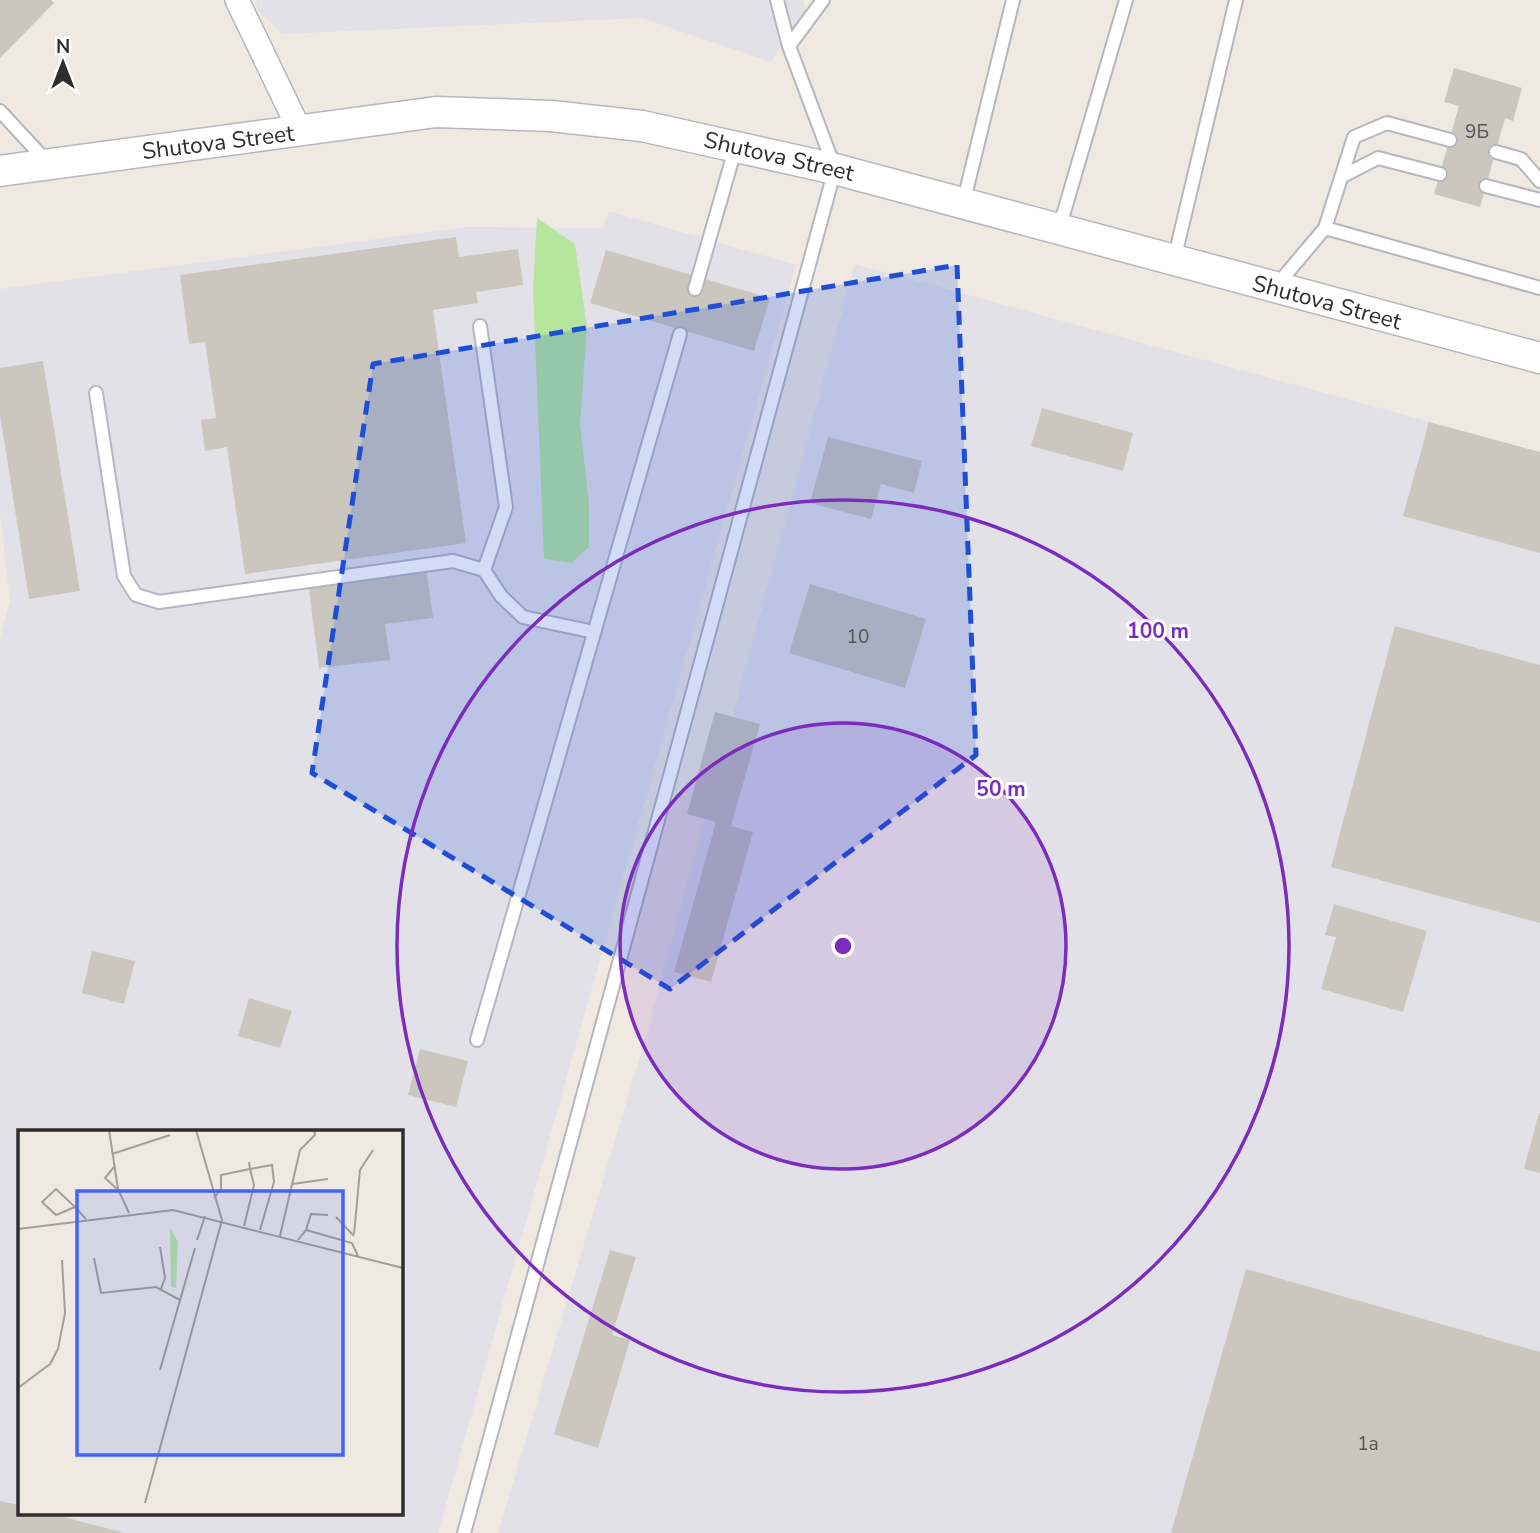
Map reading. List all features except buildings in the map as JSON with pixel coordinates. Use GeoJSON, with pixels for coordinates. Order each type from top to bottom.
{"type":"FeatureCollection","features":[{"type":"Feature","properties":{"kind":"street"},"geometry":{"type":"LineString","coordinates":[[237,0],[300,131]]}},
{"type":"Feature","properties":{"kind":"street","name":"Shutova Street"},"geometry":{"type":"LineString","coordinates":[[0,171],[436,112],[551,116],[642,126],[835,169],[1540,358]]}},
{"type":"Feature","properties":{"kind":"lane"},"geometry":{"type":"LineString","coordinates":[[464,1533],[835,169],[789,46],[777,0]]}},
{"type":"Feature","properties":{"kind":"lane"},"geometry":{"type":"LineString","coordinates":[[789,46],[823,0]]}},
{"type":"Feature","properties":{"kind":"lane"},"geometry":{"type":"LineString","coordinates":[[963,204],[1013,0]]}},
{"type":"Feature","properties":{"kind":"lane"},"geometry":{"type":"LineString","coordinates":[[1059,229],[1126,0]]}},
{"type":"Feature","properties":{"kind":"lane"},"geometry":{"type":"LineString","coordinates":[[1174,261],[1236,0]]}},
{"type":"Feature","properties":{"kind":"lane"},"geometry":{"type":"LineString","coordinates":[[0,111],[49,164]]}},
{"type":"Feature","properties":{"kind":"lane"},"geometry":{"type":"LineString","coordinates":[[1275,288],[1325,229],[1354,137],[1387,123],[1450,140]]}},
{"type":"Feature","properties":{"kind":"lane"},"geometry":{"type":"LineString","coordinates":[[695,289],[736,146]]}},
{"type":"Feature","properties":{"kind":"lane"},"geometry":{"type":"LineString","coordinates":[[1496,152],[1521,159],[1540,181]]}},
{"type":"Feature","properties":{"kind":"lane"},"geometry":{"type":"LineString","coordinates":[[1341,177],[1378,158],[1440,174]]}},
{"type":"Feature","properties":{"kind":"lane"},"geometry":{"type":"LineString","coordinates":[[1486,186],[1540,201]]}},
{"type":"Feature","properties":{"kind":"lane"},"geometry":{"type":"LineString","coordinates":[[1325,229],[1540,288]]}},
{"type":"Feature","properties":{"kind":"lane"},"geometry":{"type":"LineString","coordinates":[[480,326],[506,507],[484,570]]}},
{"type":"Feature","properties":{"kind":"lane"},"geometry":{"type":"LineString","coordinates":[[477,1040],[680,334]]}},
{"type":"Feature","properties":{"kind":"lane"},"geometry":{"type":"LineString","coordinates":[[96,393],[124,576],[136,595],[159,602],[453,561],[484,570],[501,596],[523,617],[594,632]]}},
{"type":"Feature","properties":{"kind":"highlighted area"},"geometry":{"type":"Polygon","coordinates":[[[957,265],[976,755],[670,989],[312,773],[373,364],[957,265]]]}},
{"type":"Feature","properties":{"kind":"shaded area"},"geometry":{"type":"Polygon","coordinates":[[[256,0],[803,0],[806,10],[771,62],[642,18],[282,34],[258,11],[256,0]]]}},
{"type":"Feature","properties":{"kind":"shaded area"},"geometry":{"type":"Polygon","coordinates":[[[609,211],[796,265],[438,1533],[0,1533],[0,638],[10,601],[0,513],[0,289],[466,227],[603,228],[609,211]]]}},
{"type":"Feature","properties":{"kind":"shaded area"},"geometry":{"type":"Polygon","coordinates":[[[855,264],[1540,452],[1540,1533],[498,1533],[648,1029],[855,264]]]}},
{"type":"Feature","properties":{"kind":"green space"},"geometry":{"type":"Polygon","coordinates":[[[537,218],[575,244],[587,327],[580,424],[589,504],[589,547],[571,563],[544,559],[533,288],[537,218]]]}}]}
